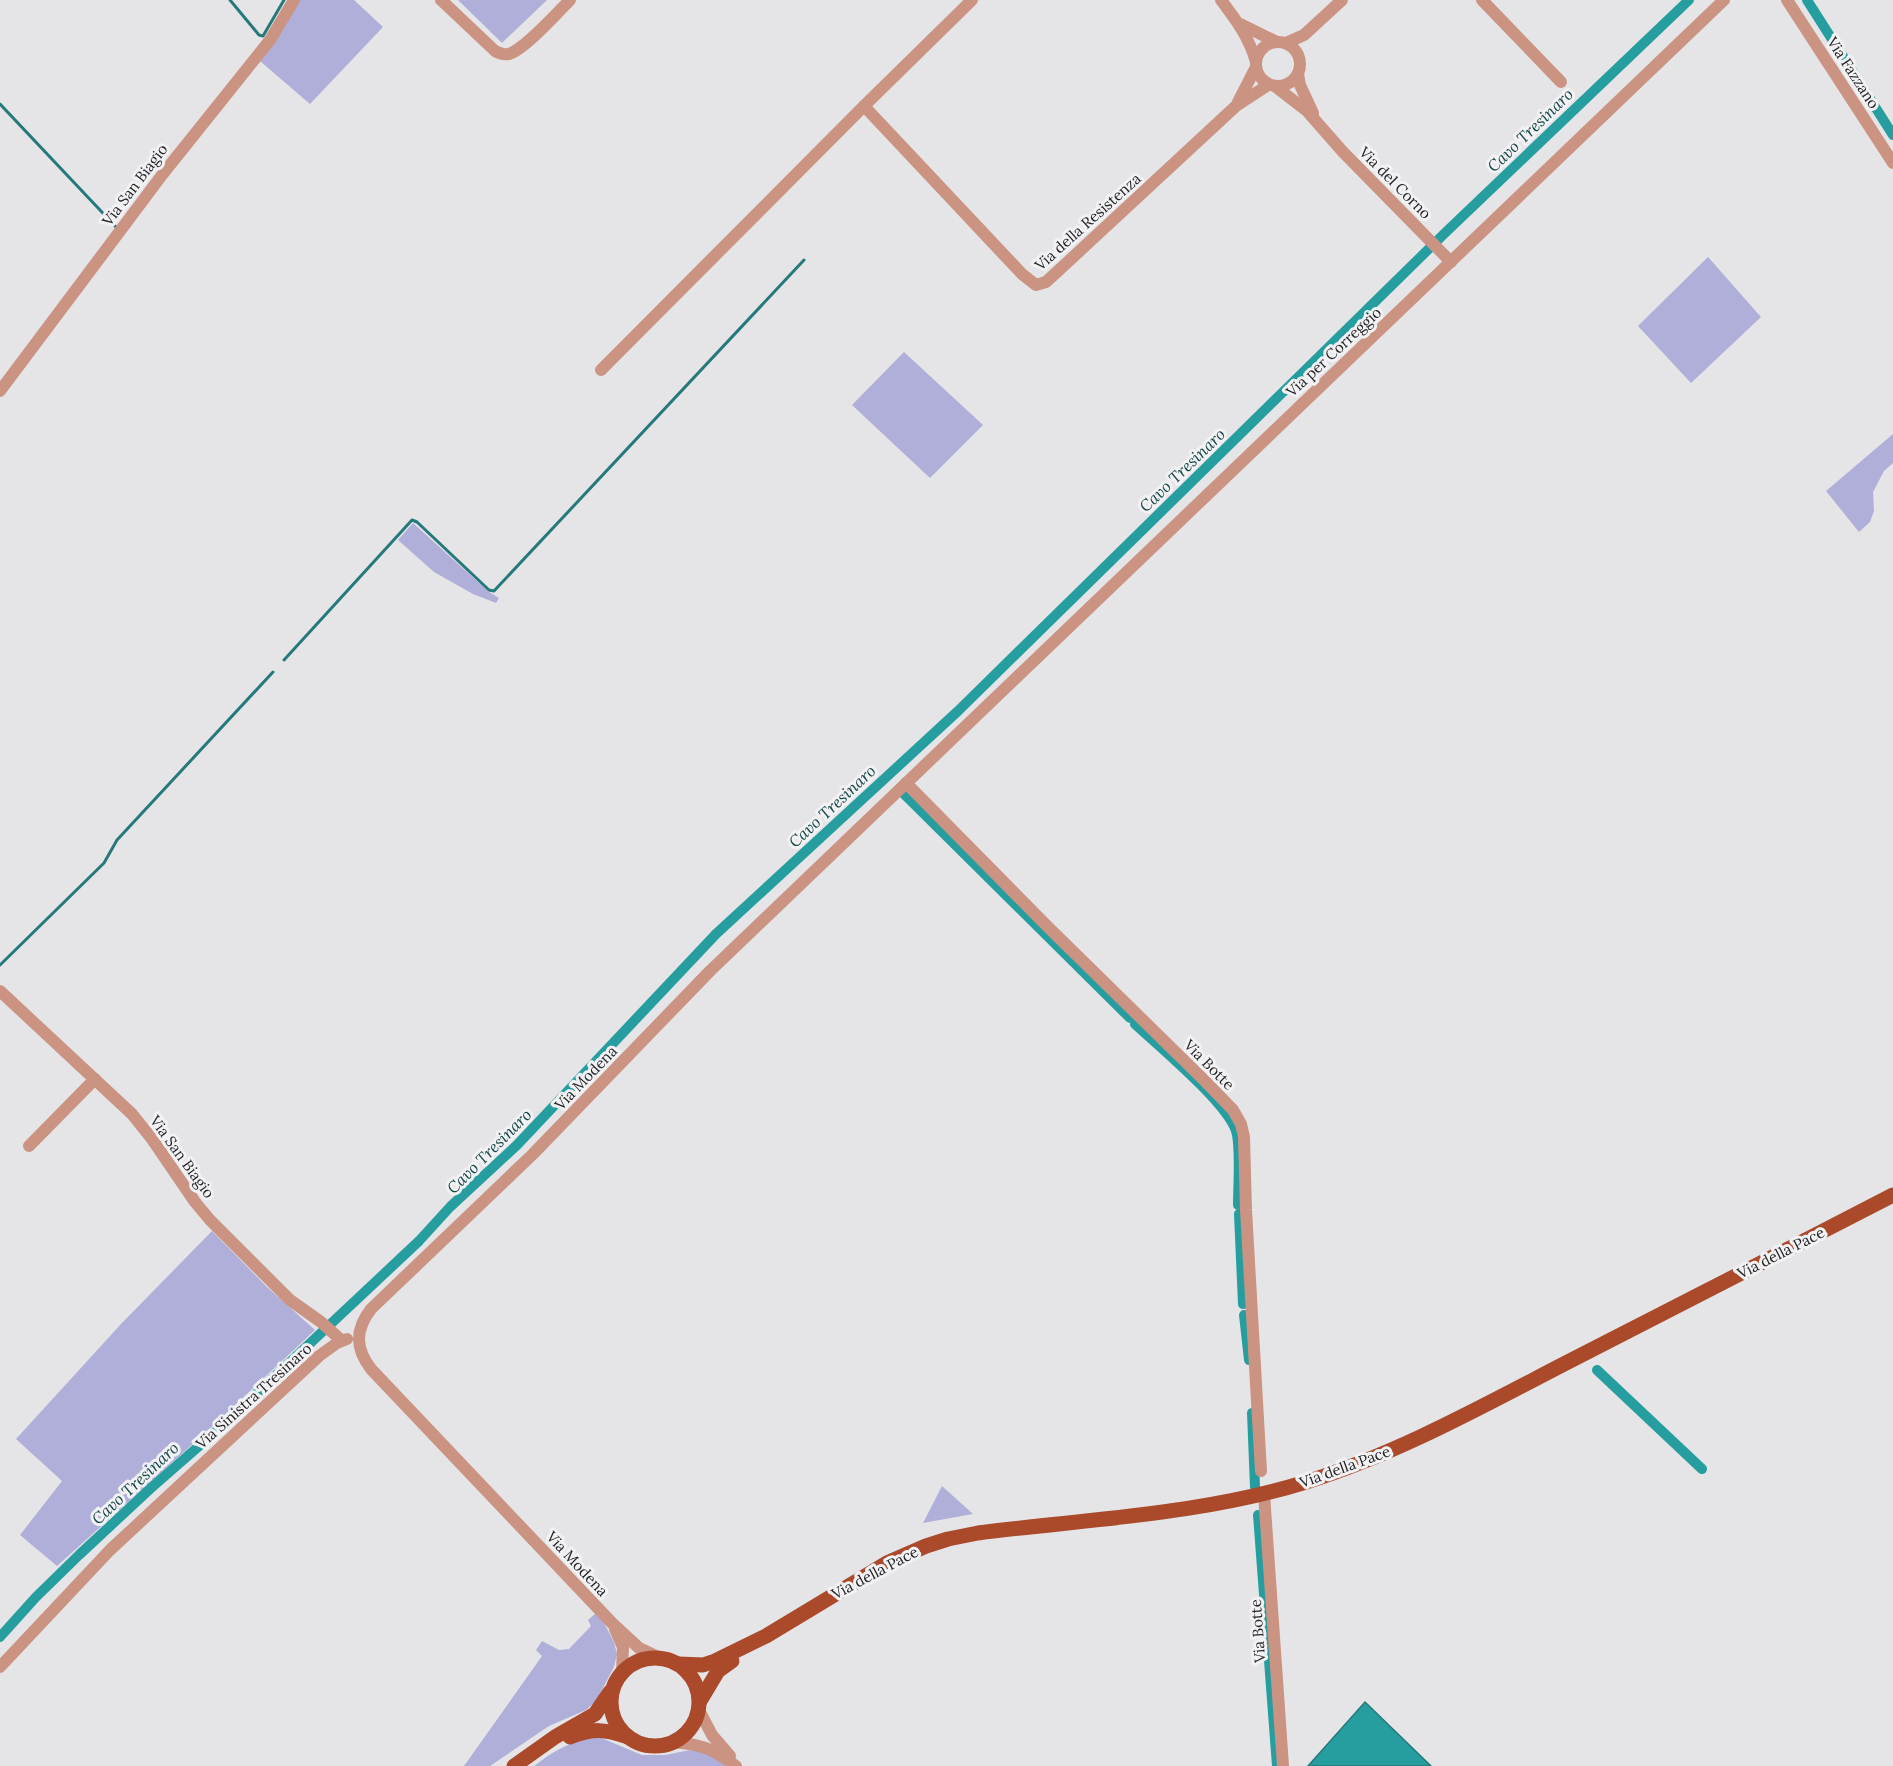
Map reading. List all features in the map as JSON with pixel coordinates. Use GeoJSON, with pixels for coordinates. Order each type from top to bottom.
{"type":"FeatureCollection","features":[{"type":"Feature","properties":{"kind":"main road","name":"Via della Pace"},"geometry":{"type":"LineString","coordinates":[[658,1657],[679,1664],[703,1665],[715,1661],[766,1636],[887,1563],[948,1539],[978,1533],[1205,1505],[1264,1494],[1335,1473],[1398,1448],[1893,1195]]}},
{"type":"Feature","properties":{"kind":"main road","name":"Via della Pace"},"geometry":{"type":"LineString","coordinates":[[673,1742],[690,1730],[699,1706],[718,1671],[766,1636]]}},
{"type":"Feature","properties":{"kind":"main road"},"geometry":{"type":"LineString","coordinates":[[520,1762],[555,1737],[595,1714],[602,1707],[622,1672],[634,1663],[658,1657]]}},
{"type":"Feature","properties":{"kind":"main road"},"geometry":{"type":"LineString","coordinates":[[679,1664],[692,1676],[699,1692],[699,1706]]}},
{"type":"Feature","properties":{"kind":"main road"},"geometry":{"type":"LineString","coordinates":[[613,1688],[611,1697],[613,1716],[622,1732],[630,1738]]}},
{"type":"Feature","properties":{"kind":"main road"},"geometry":{"type":"LineString","coordinates":[[520,1762],[566,1738],[593,1730],[613,1732],[651,1746],[673,1742]]}},
{"type":"Feature","properties":{"kind":"street","name":"Via San Biagio"},"geometry":{"type":"LineString","coordinates":[[1,390],[162,175],[265,46],[294,0]]}},
{"type":"Feature","properties":{"kind":"street"},"geometry":{"type":"LineString","coordinates":[[441,0],[495,51],[507,54],[521,47],[570,0]]}},
{"type":"Feature","properties":{"kind":"street"},"geometry":{"type":"LineString","coordinates":[[601,370],[972,0]]}},
{"type":"Feature","properties":{"kind":"street","name":"Via del Corno"},"geometry":{"type":"LineString","coordinates":[[1221,0],[1239,23],[1252,48],[1262,80],[1307,111],[1357,167],[1447,258]]}},
{"type":"Feature","properties":{"kind":"street"},"geometry":{"type":"LineString","coordinates":[[1256,64],[1259,52],[1268,44],[1282,43],[1304,35],[1342,0]]}},
{"type":"Feature","properties":{"kind":"street"},"geometry":{"type":"LineString","coordinates":[[1482,0],[1562,82]]}},
{"type":"Feature","properties":{"kind":"street","name":"Via per Correggio"},"geometry":{"type":"LineString","coordinates":[[965,726],[1447,258],[1724,0]]}},
{"type":"Feature","properties":{"kind":"street","name":"Via Fazzano"},"geometry":{"type":"LineString","coordinates":[[1787,0],[1893,163]]}},
{"type":"Feature","properties":{"kind":"street","name":"Via del Corno"},"geometry":{"type":"LineString","coordinates":[[1239,23],[1296,51],[1300,69],[1300,85],[1319,124]]}},
{"type":"Feature","properties":{"kind":"street"},"geometry":{"type":"LineString","coordinates":[[1272,86],[1289,84],[1300,69],[1301,50],[1317,24]]}},
{"type":"Feature","properties":{"kind":"street","name":"Via della Resistenza"},"geometry":{"type":"LineString","coordinates":[[1236,106],[1256,64]]}},
{"type":"Feature","properties":{"kind":"street","name":"Via della Resistenza"},"geometry":{"type":"LineString","coordinates":[[864,106],[1022,274],[1036,285],[1046,282],[1236,106],[1272,86]]}},
{"type":"Feature","properties":{"kind":"street","name":"Via Modena"},"geometry":{"type":"LineString","coordinates":[[612,1623],[371,1369],[359,1350],[357,1338],[363,1319],[533,1154],[710,971],[965,726]]}},
{"type":"Feature","properties":{"kind":"street","name":"Via Botte"},"geometry":{"type":"LineString","coordinates":[[906,783],[1205,1081],[1233,1110],[1241,1124],[1244,1137],[1261,1472]]}},
{"type":"Feature","properties":{"kind":"street","name":"Via San Biagio"},"geometry":{"type":"LineString","coordinates":[[0,991],[139,1122],[183,1186],[210,1220],[290,1300],[321,1322],[337,1338]]}},
{"type":"Feature","properties":{"kind":"street"},"geometry":{"type":"LineString","coordinates":[[29,1146],[95,1079]]}},
{"type":"Feature","properties":{"kind":"street","name":"Via Sinistra Tresinaro"},"geometry":{"type":"LineString","coordinates":[[0,1667],[140,1520],[337,1338],[357,1338]]}},
{"type":"Feature","properties":{"kind":"street","name":"Via Botte"},"geometry":{"type":"LineString","coordinates":[[1264,1494],[1283,1766]]}},
{"type":"Feature","properties":{"kind":"street"},"geometry":{"type":"LineString","coordinates":[[612,1623],[639,1648],[658,1657]]}},
{"type":"Feature","properties":{"kind":"street"},"geometry":{"type":"LineString","coordinates":[[612,1623],[623,1647],[622,1672]]}},
{"type":"Feature","properties":{"kind":"street"},"geometry":{"type":"LineString","coordinates":[[699,1706],[712,1736],[737,1766]]}},
{"type":"Feature","properties":{"kind":"street"},"geometry":{"type":"LineString","coordinates":[[673,1742],[703,1746],[737,1766]]}},
{"type":"Feature","properties":{"kind":"shaded area"},"geometry":{"type":"Polygon","coordinates":[[[300,0],[354,0],[383,27],[310,104],[260,61],[300,0]]]}},
{"type":"Feature","properties":{"kind":"shaded area"},"geometry":{"type":"Polygon","coordinates":[[[458,0],[547,0],[502,43],[458,0]]]}},
{"type":"Feature","properties":{"kind":"shaded area"},"geometry":{"type":"Polygon","coordinates":[[[1708,257],[1761,317],[1691,383],[1638,326],[1708,257]]]}},
{"type":"Feature","properties":{"kind":"shaded area"},"geometry":{"type":"Polygon","coordinates":[[[904,352],[983,425],[930,478],[852,405],[904,352]]]}},
{"type":"Feature","properties":{"kind":"shaded area"},"geometry":{"type":"Polygon","coordinates":[[[1893,434],[1893,463],[1884,471],[1873,492],[1874,511],[1870,522],[1859,532],[1826,491],[1893,434]]]}},
{"type":"Feature","properties":{"kind":"shaded area"},"geometry":{"type":"Polygon","coordinates":[[[413,523],[489,592],[499,598],[496,603],[473,594],[434,572],[398,540],[413,523]]]}},
{"type":"Feature","properties":{"kind":"shaded area"},"geometry":{"type":"Polygon","coordinates":[[[212,1231],[267,1287],[315,1330],[215,1424],[57,1566],[20,1535],[62,1481],[16,1439],[121,1324],[212,1231]]]}},
{"type":"Feature","properties":{"kind":"shaded area"},"geometry":{"type":"Polygon","coordinates":[[[942,1486],[973,1514],[923,1523],[942,1486]]]}},
{"type":"Feature","properties":{"kind":"shaded area"},"geometry":{"type":"Polygon","coordinates":[[[596,1613],[614,1642],[617,1654],[614,1667],[596,1701],[586,1710],[549,1726],[490,1766],[464,1766],[542,1656],[536,1650],[542,1641],[559,1650],[569,1649],[591,1626],[588,1620],[596,1613]]]}},
{"type":"Feature","properties":{"kind":"shaded area"},"geometry":{"type":"Polygon","coordinates":[[[1365,1702],[1431,1766],[1308,1766],[1365,1702]]]}},
{"type":"Feature","properties":{"kind":"shaded area"},"geometry":{"type":"Polygon","coordinates":[[[599,1737],[642,1755],[665,1755],[690,1750],[709,1754],[726,1766],[534,1766],[564,1747],[599,1737]]]}},
{"type":"Feature","properties":{"kind":"waterway"},"geometry":{"type":"LineString","coordinates":[[230,0],[259,35],[263,36],[284,0]]}},
{"type":"Feature","properties":{"kind":"waterway","name":"Cavo Tresinaro"},"geometry":{"type":"LineString","coordinates":[[0,1637],[36,1597],[79,1555],[222,1426],[419,1241],[450,1207],[517,1145],[716,934],[958,711],[1446,232],[1689,0]]}},
{"type":"Feature","properties":{"kind":"waterway"},"geometry":{"type":"LineString","coordinates":[[1807,0],[1893,135]]}},
{"type":"Feature","properties":{"kind":"waterway"},"geometry":{"type":"LineString","coordinates":[[0,104],[116,227]]}},
{"type":"Feature","properties":{"kind":"waterway"},"geometry":{"type":"LineString","coordinates":[[284,660],[412,520],[417,522],[489,590],[494,591],[804,260]]}},
{"type":"Feature","properties":{"kind":"waterway"},"geometry":{"type":"LineString","coordinates":[[0,965],[104,863],[117,840],[273,672]]}},
{"type":"Feature","properties":{"kind":"waterway"},"geometry":{"type":"LineString","coordinates":[[904,794],[1130,1018]]}},
{"type":"Feature","properties":{"kind":"waterway"},"geometry":{"type":"LineString","coordinates":[[1135,1024],[1192,1076],[1230,1119],[1238,1138],[1238,1205]]}},
{"type":"Feature","properties":{"kind":"waterway"},"geometry":{"type":"LineString","coordinates":[[1239,1214],[1243,1304]]}},
{"type":"Feature","properties":{"kind":"waterway"},"geometry":{"type":"LineString","coordinates":[[1244,1315],[1249,1360]]}},
{"type":"Feature","properties":{"kind":"waterway"},"geometry":{"type":"LineString","coordinates":[[1597,1370],[1702,1469]]}},
{"type":"Feature","properties":{"kind":"waterway"},"geometry":{"type":"LineString","coordinates":[[1252,1413],[1255,1487]]}},
{"type":"Feature","properties":{"kind":"waterway"},"geometry":{"type":"LineString","coordinates":[[1258,1515],[1277,1766]]}}]}
